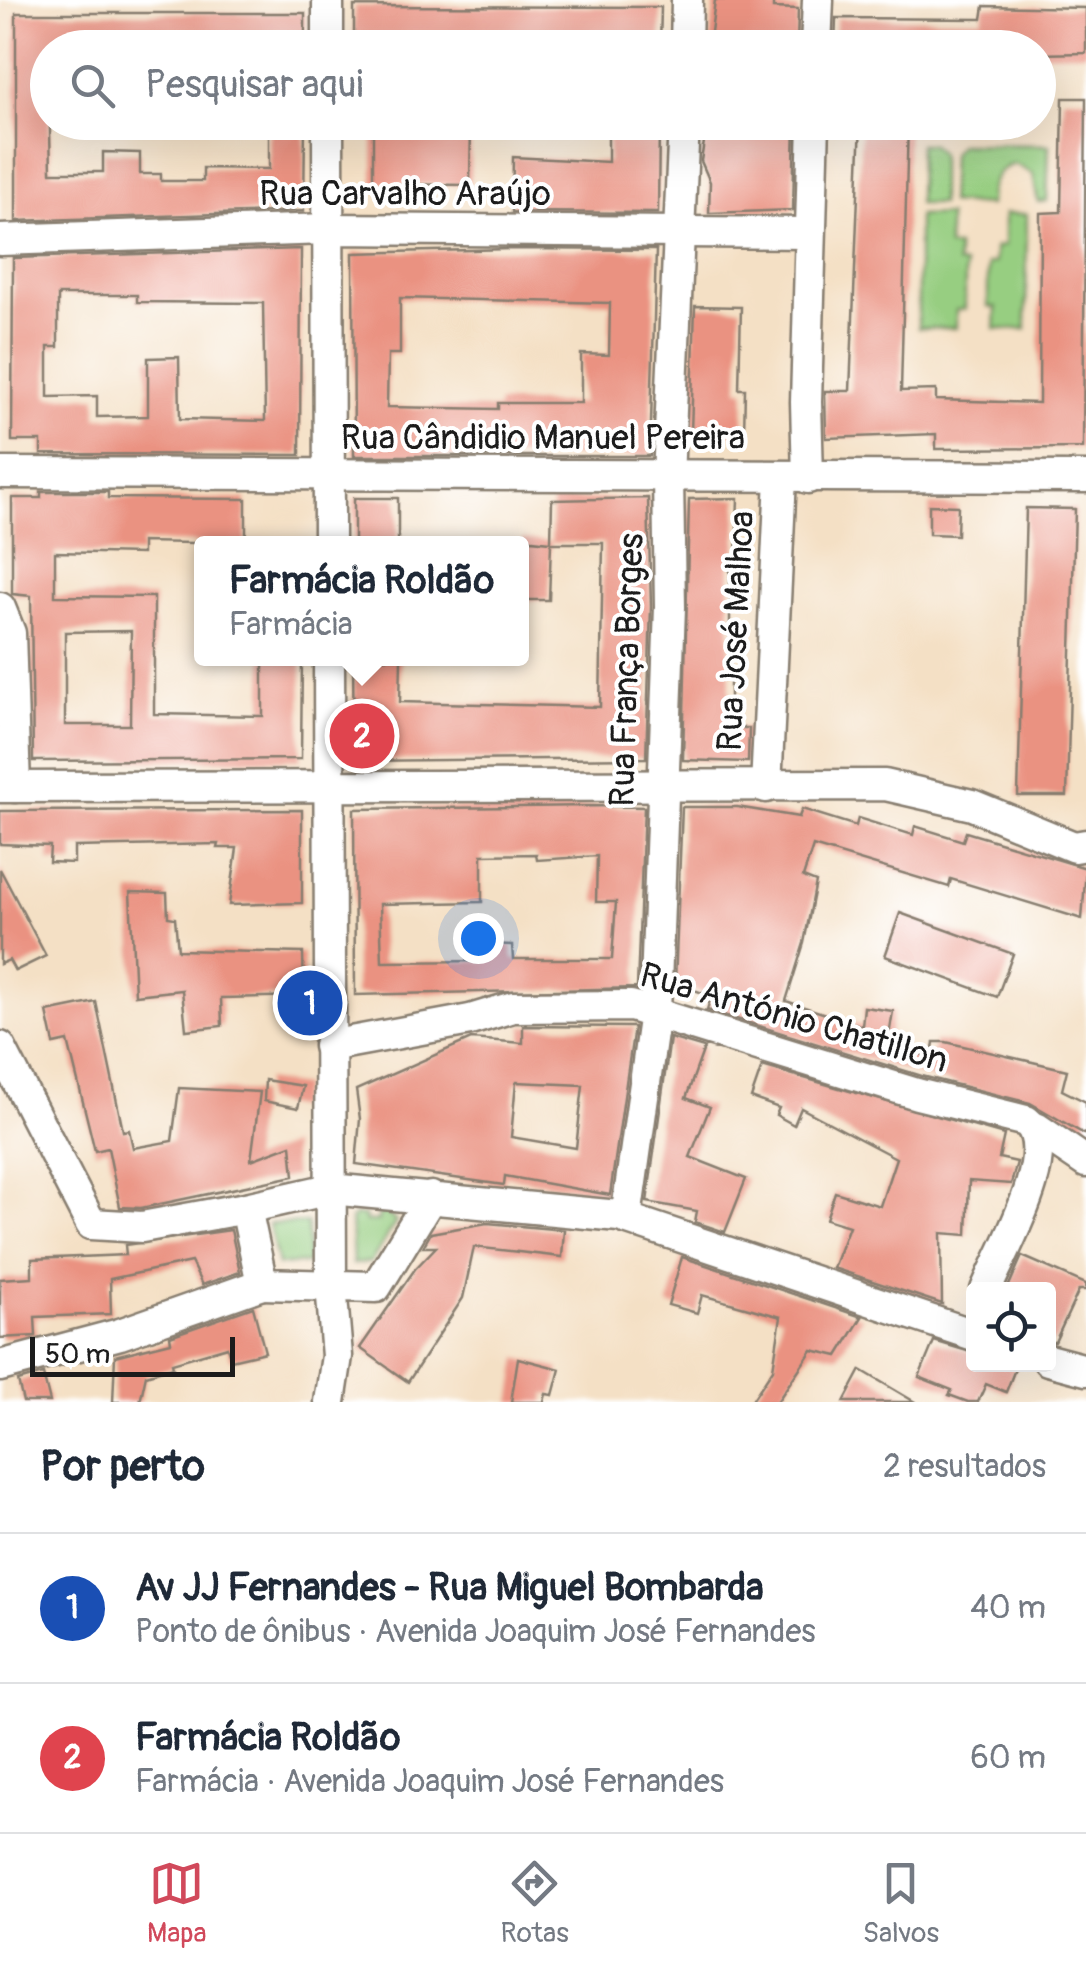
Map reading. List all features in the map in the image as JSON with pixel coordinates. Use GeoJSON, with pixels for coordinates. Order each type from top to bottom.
{"type":"FeatureCollection","features":[{"type":"Feature","properties":{"kind":"street"},"geometry":{"type":"LineString","coordinates":[[328,0],[328,30]]}},
{"type":"Feature","properties":{"kind":"street"},"geometry":{"type":"LineString","coordinates":[[686,30],[687,0]]}},
{"type":"Feature","properties":{"kind":"street"},"geometry":{"type":"LineString","coordinates":[[817,30],[818,0]]}},
{"type":"Feature","properties":{"kind":"street"},"geometry":{"type":"LineString","coordinates":[[328,140],[328,536]]}},
{"type":"Feature","properties":{"kind":"street","name":"Rua França Borges"},"geometry":{"type":"LineString","coordinates":[[626,1218],[655,1012],[670,606],[668,476],[684,140]]}},
{"type":"Feature","properties":{"kind":"street","name":"Rua José Malhoa"},"geometry":{"type":"LineString","coordinates":[[766,787],[794,478],[813,140]]}},
{"type":"Feature","properties":{"kind":"street","name":"Rua Carvalho Araújo"},"geometry":{"type":"LineString","coordinates":[[0,240],[328,229],[810,233]]}},
{"type":"Feature","properties":{"kind":"street","name":"Rua Cândidio Manuel Pereira"},"geometry":{"type":"LineString","coordinates":[[0,473],[1086,477]]}},
{"type":"Feature","properties":{"kind":"street"},"geometry":{"type":"LineString","coordinates":[[0,608],[10,632],[8,787],[886,785],[972,805],[1074,846],[1086,845]]}},
{"type":"Feature","properties":{"kind":"street"},"geometry":{"type":"LineString","coordinates":[[328,666],[331,1285],[336,1356],[330,1402]]}},
{"type":"Feature","properties":{"kind":"street","name":"Rua António Chatillon"},"geometry":{"type":"LineString","coordinates":[[329,1046],[513,1007],[630,1006],[820,1066],[1026,1121],[1038,1139],[1086,1162]]}},
{"type":"Feature","properties":{"kind":"street"},"geometry":{"type":"LineString","coordinates":[[0,1046],[11,1089],[91,1224],[142,1228],[330,1190],[626,1218],[966,1326]]}},
{"type":"Feature","properties":{"kind":"street"},"geometry":{"type":"LineString","coordinates":[[989,1282],[1038,1139]]}},
{"type":"Feature","properties":{"kind":"street"},"geometry":{"type":"LineString","coordinates":[[0,1366],[120,1334],[262,1284],[376,1287],[431,1197]]}},
{"type":"Feature","properties":{"kind":"street"},"geometry":{"type":"LineString","coordinates":[[246,1208],[262,1284]]}},
{"type":"Feature","properties":{"kind":"street"},"geometry":{"type":"LineString","coordinates":[[1056,1362],[1086,1370]]}},
{"type":"Feature","properties":{"kind":"green space"},"geometry":{"type":"Polygon","coordinates":[[[919,144],[931,144],[940,154],[940,204],[918,204],[919,144]]]}},
{"type":"Feature","properties":{"kind":"green space"},"geometry":{"type":"Polygon","coordinates":[[[960,144],[1049,145],[1047,201],[1038,202],[1033,174],[1015,164],[1002,169],[994,179],[989,205],[949,203],[951,154],[960,144]]]}},
{"type":"Feature","properties":{"kind":"green space"},"geometry":{"type":"Polygon","coordinates":[[[1004,214],[1027,214],[1026,329],[995,329],[996,307],[988,307],[988,264],[995,263],[995,247],[1004,246],[1004,214]]]}},
{"type":"Feature","properties":{"kind":"green space"},"geometry":{"type":"Polygon","coordinates":[[[948,215],[948,247],[957,247],[957,264],[965,265],[965,309],[956,310],[956,328],[918,328],[918,216],[948,215]]]}},
{"type":"Feature","properties":{"kind":"green space"},"geometry":{"type":"Polygon","coordinates":[[[387,1213],[396,1222],[371,1262],[353,1264],[351,1219],[356,1215],[365,1216],[366,1222],[378,1221],[379,1214],[387,1213]]]}},
{"type":"Feature","properties":{"kind":"green space"},"geometry":{"type":"Polygon","coordinates":[[[307,1223],[308,1263],[278,1265],[269,1224],[307,1223]]]}},
{"type":"Feature","properties":{"kind":"building"},"geometry":{"type":"Polygon","coordinates":[[[715,0],[773,0],[773,8],[798,9],[797,30],[711,30],[715,0]]]}},
{"type":"Feature","properties":{"kind":"building"},"geometry":{"type":"Polygon","coordinates":[[[354,6],[661,7],[660,30],[354,30],[354,6]]]}},
{"type":"Feature","properties":{"kind":"building"},"geometry":{"type":"Polygon","coordinates":[[[984,6],[1086,8],[1086,53],[1056,54],[1056,30],[836,30],[836,18],[982,19],[984,6]]]}},
{"type":"Feature","properties":{"kind":"building"},"geometry":{"type":"Polygon","coordinates":[[[16,13],[305,13],[305,30],[30,30],[30,140],[50,140],[51,172],[103,172],[103,152],[140,153],[140,174],[161,174],[161,181],[203,181],[203,168],[269,169],[269,140],[305,140],[304,211],[16,221],[16,13]]]}},
{"type":"Feature","properties":{"kind":"building"},"geometry":{"type":"Polygon","coordinates":[[[1063,98],[1086,98],[1083,448],[936,449],[936,434],[826,438],[825,391],[850,391],[860,140],[908,140],[901,391],[936,390],[936,400],[1039,403],[1040,213],[1061,212],[1063,98]]]}},
{"type":"Feature","properties":{"kind":"building"},"geometry":{"type":"Polygon","coordinates":[[[373,140],[471,140],[470,185],[373,184],[373,140]]]}},
{"type":"Feature","properties":{"kind":"building"},"geometry":{"type":"Polygon","coordinates":[[[608,140],[659,140],[658,213],[512,212],[513,157],[608,162],[608,140]]]}},
{"type":"Feature","properties":{"kind":"building"},"geometry":{"type":"Polygon","coordinates":[[[704,140],[795,140],[793,210],[709,213],[710,182],[701,161],[704,140]]]}},
{"type":"Feature","properties":{"kind":"building"},"geometry":{"type":"Polygon","coordinates":[[[301,249],[300,455],[41,454],[41,441],[12,441],[13,258],[301,249]],[[58,295],[58,347],[48,347],[48,397],[97,396],[97,417],[148,416],[148,358],[179,357],[180,419],[265,421],[263,303],[137,302],[137,295],[58,295]]]}},
{"type":"Feature","properties":{"kind":"building"},"geometry":{"type":"Polygon","coordinates":[[[656,250],[650,456],[354,456],[353,253],[656,250]],[[400,298],[400,354],[388,354],[387,407],[498,409],[498,403],[581,403],[581,354],[609,355],[610,303],[400,298]]]}},
{"type":"Feature","properties":{"kind":"building"},"geometry":{"type":"Polygon","coordinates":[[[695,306],[741,307],[739,389],[745,389],[744,434],[691,433],[695,306]]]}},
{"type":"Feature","properties":{"kind":"building"},"geometry":{"type":"Polygon","coordinates":[[[41,492],[108,492],[108,498],[246,499],[246,536],[194,536],[194,543],[142,542],[142,554],[55,552],[55,596],[154,597],[154,714],[263,716],[263,666],[302,666],[301,759],[33,761],[31,596],[12,594],[12,498],[41,498],[41,492]],[[131,631],[65,632],[65,725],[130,725],[131,631]]]}},
{"type":"Feature","properties":{"kind":"building"},"geometry":{"type":"Polygon","coordinates":[[[354,498],[398,498],[398,536],[354,536],[354,498]]]}},
{"type":"Feature","properties":{"kind":"building"},"geometry":{"type":"Polygon","coordinates":[[[648,498],[651,607],[646,758],[354,761],[353,666],[401,666],[400,702],[600,707],[603,543],[551,543],[549,600],[529,600],[529,540],[551,542],[552,500],[648,498]]]}},
{"type":"Feature","properties":{"kind":"building"},"geometry":{"type":"Polygon","coordinates":[[[738,498],[736,556],[730,556],[730,728],[749,728],[748,762],[683,760],[689,499],[738,498]]]}},
{"type":"Feature","properties":{"kind":"building"},"geometry":{"type":"Polygon","coordinates":[[[929,505],[958,506],[957,535],[929,534],[929,505]]]}},
{"type":"Feature","properties":{"kind":"building"},"geometry":{"type":"Polygon","coordinates":[[[1026,508],[1075,509],[1067,796],[1018,796],[1026,508]]]}},
{"type":"Feature","properties":{"kind":"building"},"geometry":{"type":"Polygon","coordinates":[[[644,807],[637,988],[355,995],[354,809],[644,807]],[[536,854],[482,855],[482,902],[380,904],[382,962],[488,961],[488,944],[512,945],[513,959],[612,959],[616,902],[596,902],[597,856],[537,860],[536,854]]]}},
{"type":"Feature","properties":{"kind":"building"},"geometry":{"type":"Polygon","coordinates":[[[682,807],[737,807],[799,817],[802,809],[856,826],[858,818],[913,835],[915,826],[963,841],[966,832],[1086,868],[1082,919],[951,879],[949,887],[813,846],[803,877],[816,882],[804,943],[786,1001],[862,1026],[864,1007],[893,1011],[887,1048],[932,1056],[934,1042],[946,1042],[1067,1070],[1062,1090],[1086,1102],[1086,1135],[1030,1103],[922,1076],[707,1010],[711,996],[675,983],[682,807]]]}},
{"type":"Feature","properties":{"kind":"building"},"geometry":{"type":"Polygon","coordinates":[[[302,810],[302,903],[229,905],[237,848],[218,848],[219,844],[74,847],[74,863],[49,862],[50,846],[0,844],[0,811],[302,810]]]}},
{"type":"Feature","properties":{"kind":"building"},"geometry":{"type":"Polygon","coordinates":[[[0,869],[46,956],[15,971],[9,960],[0,964],[0,869]]]}},
{"type":"Feature","properties":{"kind":"building"},"geometry":{"type":"Polygon","coordinates":[[[130,892],[167,893],[168,917],[175,918],[178,950],[303,953],[304,996],[221,998],[222,1026],[186,1030],[182,990],[135,995],[130,892]]]}},
{"type":"Feature","properties":{"kind":"building"},"geometry":{"type":"Polygon","coordinates":[[[900,913],[1013,954],[997,997],[885,956],[900,913]]]}},
{"type":"Feature","properties":{"kind":"building"},"geometry":{"type":"Polygon","coordinates":[[[96,1002],[123,1131],[129,1130],[133,1148],[172,1141],[179,1088],[260,1092],[251,1160],[291,1145],[294,1176],[141,1208],[120,1207],[108,1148],[95,1151],[68,1041],[54,1044],[47,1012],[96,1002]]]}},
{"type":"Feature","properties":{"kind":"building"},"geometry":{"type":"Polygon","coordinates":[[[523,1026],[634,1027],[610,1195],[505,1176],[504,1185],[356,1164],[360,1119],[356,1090],[471,1039],[523,1043],[523,1026]],[[516,1082],[511,1137],[576,1148],[583,1085],[516,1082]]]}},
{"type":"Feature","properties":{"kind":"building"},"geometry":{"type":"Polygon","coordinates":[[[670,1038],[704,1048],[686,1098],[710,1107],[690,1157],[746,1179],[725,1232],[695,1222],[697,1211],[647,1202],[670,1038]]]}},
{"type":"Feature","properties":{"kind":"building"},"geometry":{"type":"Polygon","coordinates":[[[762,1066],[1004,1135],[999,1158],[1017,1162],[1011,1184],[969,1181],[967,1235],[941,1233],[942,1304],[833,1268],[849,1226],[826,1219],[835,1192],[880,1206],[896,1158],[801,1108],[794,1125],[776,1115],[779,1108],[751,1098],[762,1066]]]}},
{"type":"Feature","properties":{"kind":"building"},"geometry":{"type":"Polygon","coordinates":[[[265,1080],[303,1086],[298,1108],[264,1101],[265,1080]]]}},
{"type":"Feature","properties":{"kind":"building"},"geometry":{"type":"Polygon","coordinates":[[[487,1223],[564,1230],[562,1257],[474,1247],[463,1298],[408,1382],[360,1348],[415,1269],[436,1247],[423,1247],[431,1233],[487,1223]]]}},
{"type":"Feature","properties":{"kind":"building"},"geometry":{"type":"Polygon","coordinates":[[[231,1230],[240,1272],[202,1285],[191,1262],[110,1279],[111,1314],[35,1317],[36,1336],[0,1338],[0,1279],[32,1277],[32,1259],[126,1255],[125,1245],[231,1230]]]}},
{"type":"Feature","properties":{"kind":"building"},"geometry":{"type":"Polygon","coordinates":[[[1022,1256],[1086,1284],[1086,1290],[1079,1290],[1056,1340],[1056,1282],[1011,1282],[1022,1256]]]}},
{"type":"Feature","properties":{"kind":"building"},"geometry":{"type":"Polygon","coordinates":[[[682,1257],[862,1317],[838,1356],[812,1350],[777,1402],[751,1402],[773,1369],[781,1317],[702,1295],[697,1313],[668,1305],[682,1257]]]}},
{"type":"Feature","properties":{"kind":"building"},"geometry":{"type":"Polygon","coordinates":[[[253,1307],[265,1352],[231,1360],[227,1347],[172,1363],[173,1367],[146,1375],[140,1402],[113,1402],[115,1356],[171,1342],[170,1336],[253,1307]]]}},
{"type":"Feature","properties":{"kind":"building"},"geometry":{"type":"Polygon","coordinates":[[[934,1341],[966,1351],[966,1372],[1014,1372],[1006,1392],[986,1384],[978,1402],[949,1395],[952,1390],[919,1377],[934,1341]]]}},
{"type":"Feature","properties":{"kind":"building"},"geometry":{"type":"Polygon","coordinates":[[[518,1358],[560,1369],[553,1395],[546,1394],[544,1402],[511,1402],[518,1358]]]}},
{"type":"Feature","properties":{"kind":"building"},"geometry":{"type":"Polygon","coordinates":[[[861,1370],[915,1402],[844,1402],[861,1370]]]}},
{"type":"Feature","properties":{"kind":"building"},"geometry":{"type":"Polygon","coordinates":[[[43,1374],[50,1402],[23,1402],[18,1381],[43,1374]]]}},
{"type":"Feature","properties":{"kind":"place","name":"Farmácia Roldão"},"geometry":{"type":"Point","coordinates":[362,736]}},
{"type":"Feature","properties":{"kind":"place","name":"Av JJ Fernandes - Rua Miguel Bombarda"},"geometry":{"type":"Point","coordinates":[310,1003]}}]}
